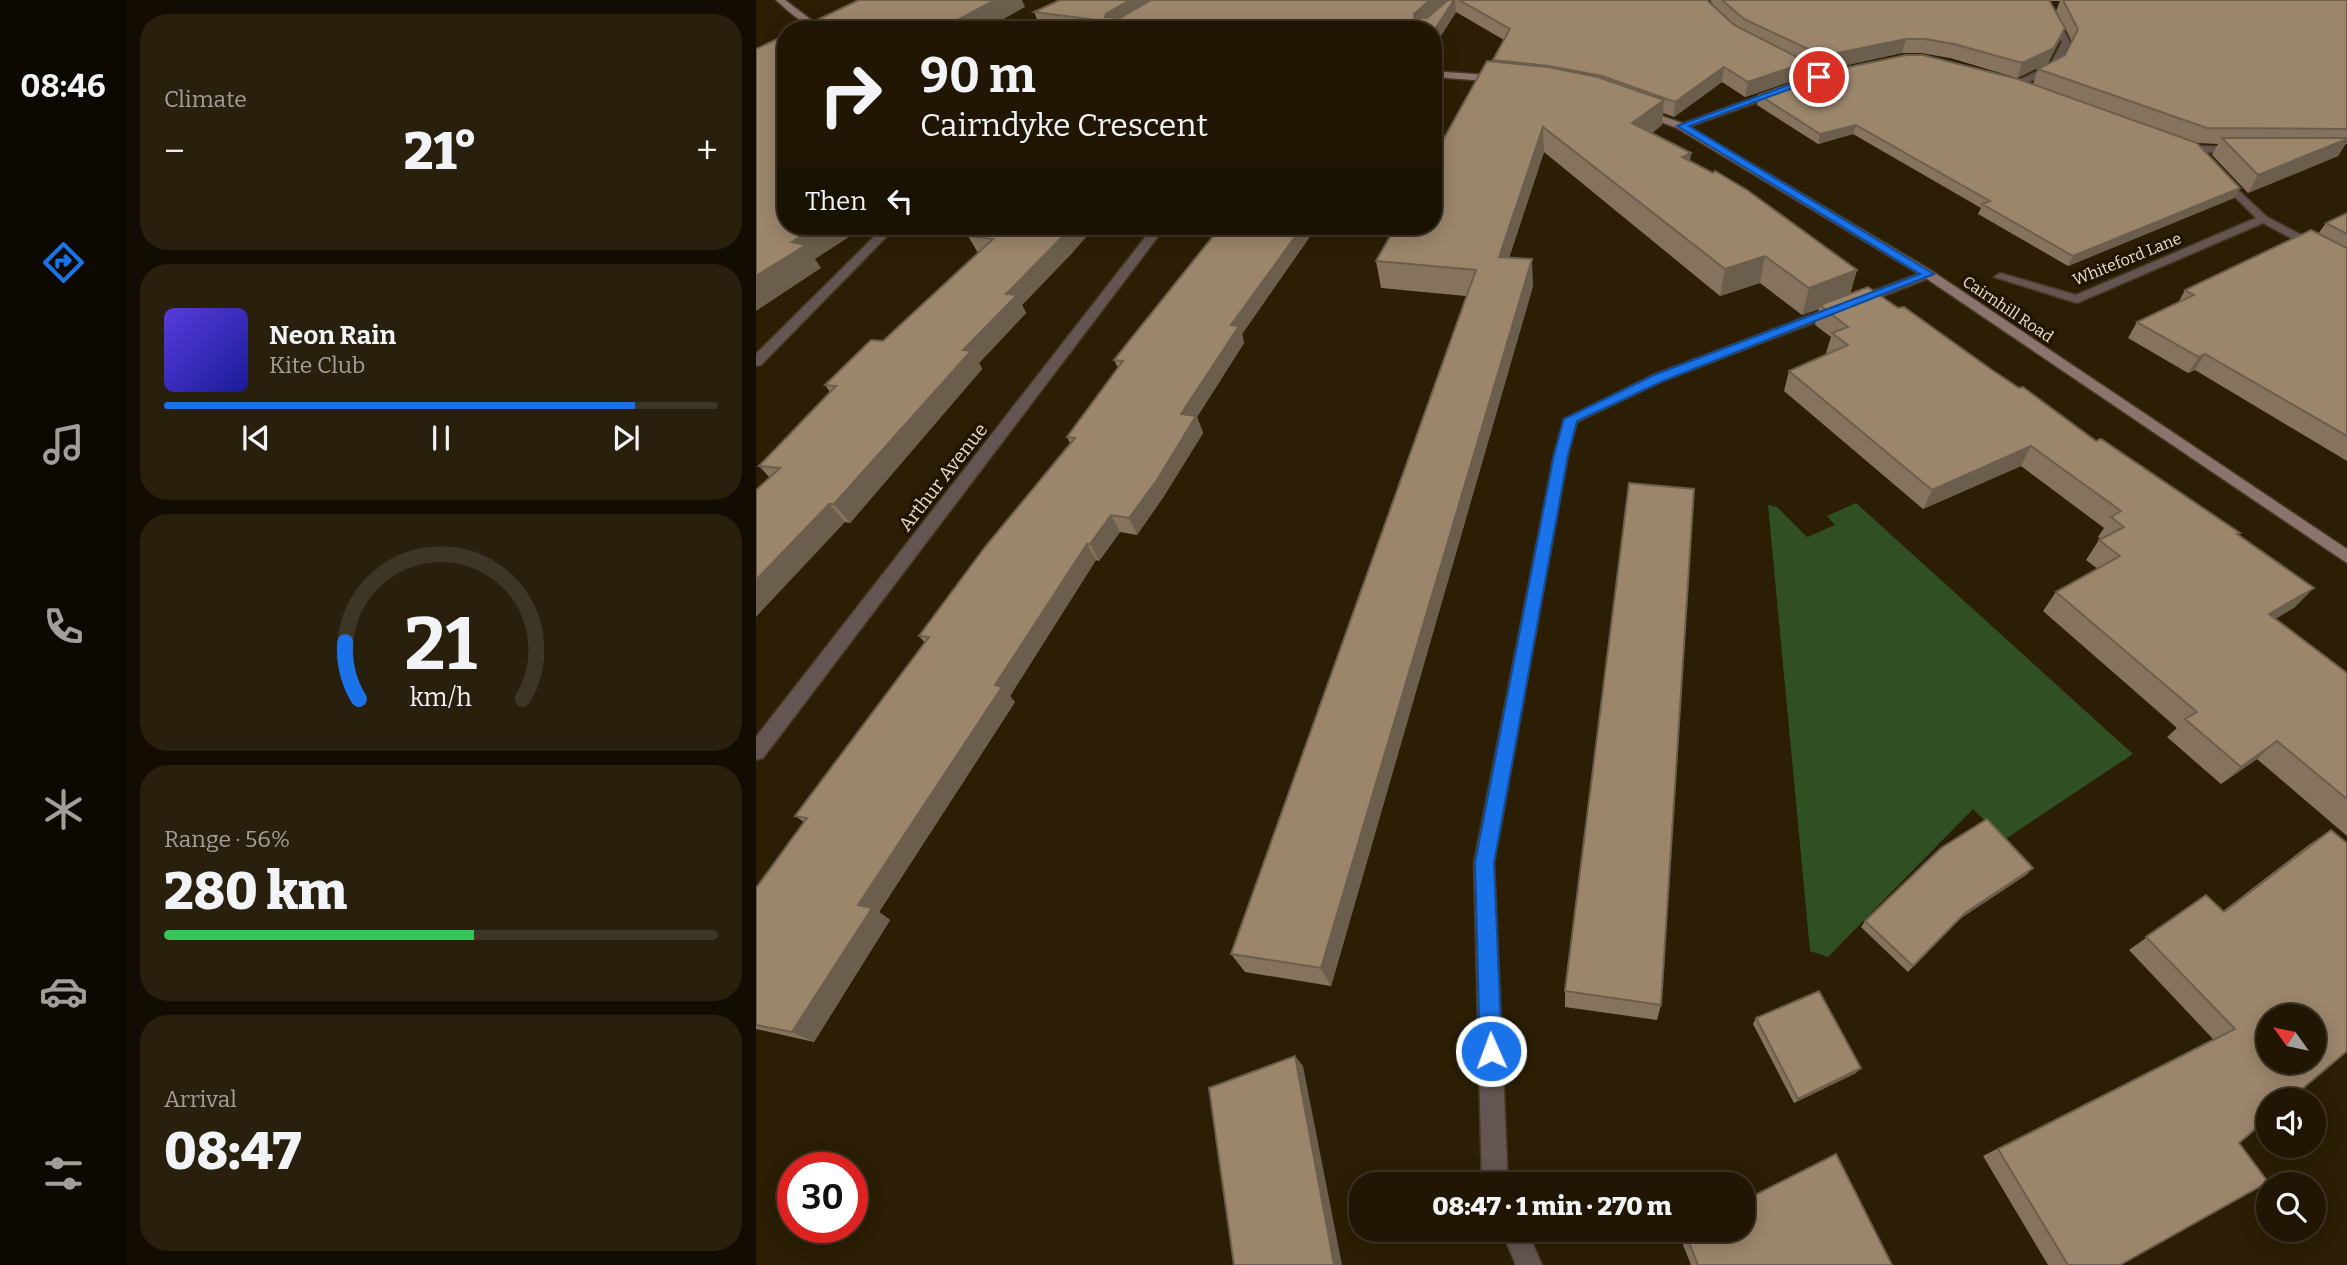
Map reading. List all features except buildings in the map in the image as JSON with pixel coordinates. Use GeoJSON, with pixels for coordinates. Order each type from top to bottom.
{"type":"FeatureCollection","features":[{"type":"Feature","properties":{"kind":"main road"},"geometry":{"type":"LineString","coordinates":[[780,0],[807,21]]}},
{"type":"Feature","properties":{"kind":"main road"},"geometry":{"type":"LineString","coordinates":[[1442,75],[1520,82]]}},
{"type":"Feature","properties":{"kind":"main road","name":"Cairnhill Road"},"geometry":{"type":"LineString","coordinates":[[1624,105],[1681,126],[1928,274],[2347,557]]}},
{"type":"Feature","properties":{"kind":"street"},"geometry":{"type":"LineString","coordinates":[[2028,0],[2047,7],[2059,7]]}},
{"type":"Feature","properties":{"kind":"street"},"geometry":{"type":"LineString","coordinates":[[2018,84],[2054,67],[2066,42],[2047,7]]}},
{"type":"Feature","properties":{"kind":"street"},"geometry":{"type":"LineString","coordinates":[[1770,54],[1819,77]]}},
{"type":"Feature","properties":{"kind":"street"},"geometry":{"type":"LineString","coordinates":[[1806,82],[1831,75]]}},
{"type":"Feature","properties":{"kind":"street"},"geometry":{"type":"LineString","coordinates":[[2006,81],[2036,92]]}},
{"type":"Feature","properties":{"kind":"street"},"geometry":{"type":"LineString","coordinates":[[1681,126],[1794,86]]}},
{"type":"Feature","properties":{"kind":"street"},"geometry":{"type":"LineString","coordinates":[[2172,141],[2205,159],[2263,219],[2347,264]]}},
{"type":"Feature","properties":{"kind":"street"},"geometry":{"type":"LineString","coordinates":[[2205,159],[2250,150]]}},
{"type":"Feature","properties":{"kind":"street","name":"Whiteford Lane"},"geometry":{"type":"LineString","coordinates":[[2000,277],[2077,299],[2263,219]]}},
{"type":"Feature","properties":{"kind":"street"},"geometry":{"type":"LineString","coordinates":[[756,362],[882,235]]}},
{"type":"Feature","properties":{"kind":"street","name":"Arthur Avenue"},"geometry":{"type":"LineString","coordinates":[[756,752],[1153,235]]}},
{"type":"Feature","properties":{"kind":"street"},"geometry":{"type":"LineString","coordinates":[[1495,1172],[1484,863],[1561,455],[1571,419],[1658,378],[1928,274]]}},
{"type":"Feature","properties":{"kind":"street"},"geometry":{"type":"LineString","coordinates":[[1519,1242],[1529,1265]]}},
{"type":"Feature","properties":{"kind":"green space"},"geometry":{"type":"Polygon","coordinates":[[[1856,503],[2133,754],[2004,840],[1973,809],[1828,957],[1810,951],[1768,505],[1777,507],[1807,537],[1835,525],[1827,516],[1856,503]]]}},
{"type":"Feature","properties":{"kind":"route"},"geometry":{"type":"LineString","coordinates":[[1491,1051],[1484,863],[1561,455],[1571,419],[1658,378],[1928,274],[1681,126],[1819,77]]}}]}
